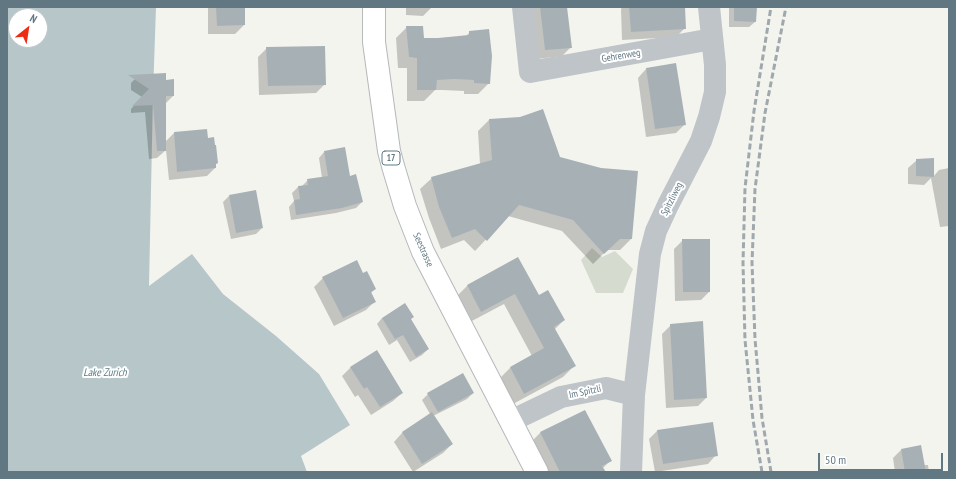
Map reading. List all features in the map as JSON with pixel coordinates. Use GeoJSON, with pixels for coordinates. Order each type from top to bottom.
{"type":"FeatureCollection","features":[{"type":"Feature","properties":{"kind":"main road","name":"Seestrasse"},"geometry":{"type":"LineString","coordinates":[[374,7],[374,42],[389,151],[405,206],[423,252],[537,472]]}},
{"type":"Feature","properties":{"kind":"street","name":"Gehrenweg"},"geometry":{"type":"LineString","coordinates":[[523,7],[530,72],[712,39]]}},
{"type":"Feature","properties":{"kind":"street","name":"Spitzliweg"},"geometry":{"type":"LineString","coordinates":[[634,395],[650,254],[656,231],[702,141],[715,92],[715,65],[709,7]]}},
{"type":"Feature","properties":{"kind":"street","name":"Im Spitzli"},"geometry":{"type":"LineString","coordinates":[[511,421],[561,397],[606,388],[634,395]]}},
{"type":"Feature","properties":{"kind":"street"},"geometry":{"type":"LineString","coordinates":[[631,472],[634,395]]}},
{"type":"Feature","properties":{"kind":"shaded area"},"geometry":{"type":"Polygon","coordinates":[[[592,248],[602,257],[615,251],[633,269],[623,293],[596,293],[581,260],[592,248]]]}},
{"type":"Feature","properties":{"kind":"water","name":"Lake Zurich"},"geometry":{"type":"Polygon","coordinates":[[[7,7],[156,7],[149,286],[192,254],[223,294],[276,336],[319,374],[350,425],[301,456],[307,472],[7,472],[7,7]]]}},
{"type":"Feature","properties":{"kind":"building"},"geometry":{"type":"Polygon","coordinates":[[[216,7],[245,7],[245,25],[217,26],[216,7]]]}},
{"type":"Feature","properties":{"kind":"building"},"geometry":{"type":"Polygon","coordinates":[[[540,7],[567,7],[572,48],[545,50],[540,7]]]}},
{"type":"Feature","properties":{"kind":"building"},"geometry":{"type":"Polygon","coordinates":[[[629,7],[685,7],[686,29],[631,32],[629,7]]]}},
{"type":"Feature","properties":{"kind":"building"},"geometry":{"type":"Polygon","coordinates":[[[734,7],[757,7],[756,22],[734,21],[734,7]]]}},
{"type":"Feature","properties":{"kind":"building"},"geometry":{"type":"Polygon","coordinates":[[[406,26],[423,26],[424,38],[469,35],[469,31],[489,29],[492,56],[490,84],[474,83],[474,80],[437,80],[436,90],[417,90],[417,58],[409,57],[406,26]]]}},
{"type":"Feature","properties":{"kind":"building"},"geometry":{"type":"Polygon","coordinates":[[[325,46],[326,85],[268,86],[266,47],[325,46]]]}},
{"type":"Feature","properties":{"kind":"building"},"geometry":{"type":"Polygon","coordinates":[[[676,63],[686,125],[655,129],[646,68],[676,63]]]}},
{"type":"Feature","properties":{"kind":"building"},"geometry":{"type":"Polygon","coordinates":[[[166,73],[166,80],[174,79],[174,96],[166,96],[166,151],[157,151],[153,105],[132,106],[149,89],[128,75],[166,73]]]}},
{"type":"Feature","properties":{"kind":"building"},"geometry":{"type":"Polygon","coordinates":[[[543,109],[560,157],[601,168],[638,171],[632,239],[620,239],[604,254],[573,220],[519,205],[487,241],[475,229],[452,238],[439,207],[431,177],[492,160],[489,119],[520,117],[543,109]]]}},
{"type":"Feature","properties":{"kind":"building"},"geometry":{"type":"Polygon","coordinates":[[[207,129],[208,138],[214,137],[216,145],[218,163],[216,164],[216,168],[177,172],[174,132],[207,129]]]}},
{"type":"Feature","properties":{"kind":"building"},"geometry":{"type":"Polygon","coordinates":[[[345,147],[350,176],[356,174],[363,202],[342,208],[296,215],[294,200],[300,199],[298,186],[308,185],[307,179],[328,176],[324,151],[345,147]]]}},
{"type":"Feature","properties":{"kind":"building"},"geometry":{"type":"Polygon","coordinates":[[[934,158],[934,177],[916,176],[916,159],[934,158]]]}},
{"type":"Feature","properties":{"kind":"building"},"geometry":{"type":"Polygon","coordinates":[[[256,190],[263,228],[236,233],[229,195],[256,190]]]}},
{"type":"Feature","properties":{"kind":"building"},"geometry":{"type":"Polygon","coordinates":[[[682,239],[710,239],[710,292],[683,292],[682,239]]]}},
{"type":"Feature","properties":{"kind":"building"},"geometry":{"type":"Polygon","coordinates":[[[518,257],[539,295],[548,290],[565,320],[554,327],[576,366],[524,394],[510,367],[544,348],[515,294],[481,312],[467,285],[518,257]]]}},
{"type":"Feature","properties":{"kind":"building"},"geometry":{"type":"Polygon","coordinates":[[[357,260],[363,273],[367,271],[376,289],[371,292],[376,302],[343,318],[322,277],[357,260]]]}},
{"type":"Feature","properties":{"kind":"building"},"geometry":{"type":"Polygon","coordinates":[[[405,303],[414,317],[411,319],[429,349],[416,357],[403,335],[395,339],[382,318],[405,303]]]}},
{"type":"Feature","properties":{"kind":"building"},"geometry":{"type":"Polygon","coordinates":[[[703,321],[707,398],[674,400],[670,324],[703,321]]]}},
{"type":"Feature","properties":{"kind":"building"},"geometry":{"type":"Polygon","coordinates":[[[377,350],[403,393],[380,407],[367,387],[364,389],[350,367],[377,350]]]}},
{"type":"Feature","properties":{"kind":"building"},"geometry":{"type":"Polygon","coordinates":[[[463,373],[474,393],[438,412],[427,393],[463,373]]]}},
{"type":"Feature","properties":{"kind":"building"},"geometry":{"type":"Polygon","coordinates":[[[585,410],[612,461],[602,466],[606,472],[560,472],[540,432],[585,410]]]}},
{"type":"Feature","properties":{"kind":"building"},"geometry":{"type":"Polygon","coordinates":[[[432,412],[453,444],[422,464],[402,432],[432,412]]]}},
{"type":"Feature","properties":{"kind":"building"},"geometry":{"type":"Polygon","coordinates":[[[713,422],[718,456],[663,464],[657,430],[713,422]]]}},
{"type":"Feature","properties":{"kind":"building"},"geometry":{"type":"Polygon","coordinates":[[[921,445],[926,472],[905,472],[901,449],[921,445]]]}},
{"type":"Feature","properties":{"kind":"railway"},"geometry":{"type":"LineString","coordinates":[[762,472],[753,420],[745,340],[743,263],[745,188],[754,111],[771,7]]}},
{"type":"Feature","properties":{"kind":"railway"},"geometry":{"type":"LineString","coordinates":[[771,472],[762,418],[755,339],[752,263],[755,189],[765,113],[786,7]]}}]}
